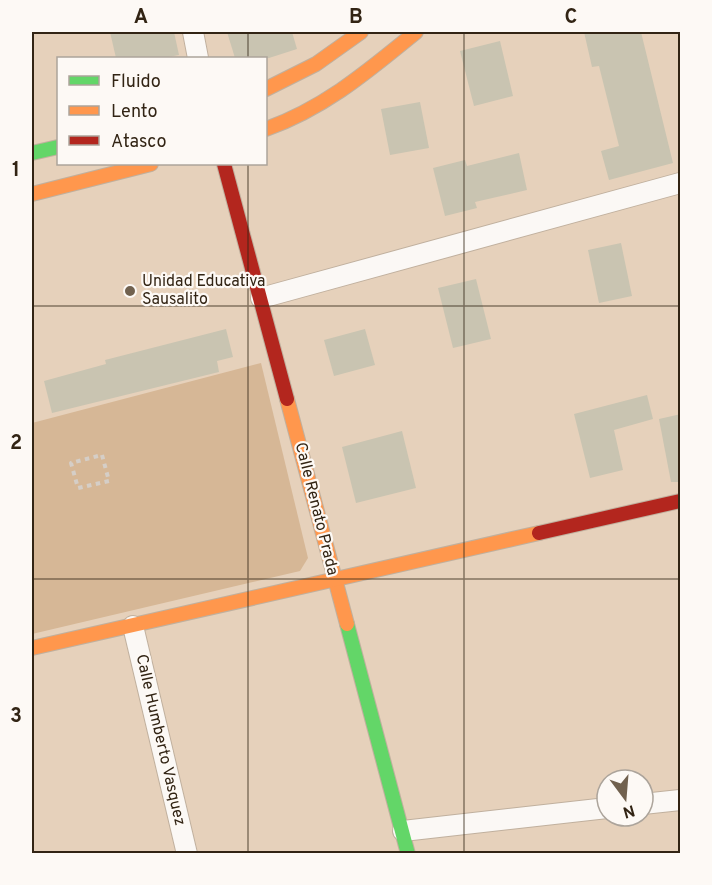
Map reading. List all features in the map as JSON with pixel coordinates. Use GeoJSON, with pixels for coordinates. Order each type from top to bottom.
{"type":"FeatureCollection","features":[{"type":"Feature","properties":{"kind":"street"},"geometry":{"type":"LineString","coordinates":[[193,32],[198,57]]}},
{"type":"Feature","properties":{"kind":"street"},"geometry":{"type":"LineString","coordinates":[[267,88],[298,76],[331,56],[361,32]]}},
{"type":"Feature","properties":{"kind":"street"},"geometry":{"type":"LineString","coordinates":[[267,129],[288,121],[343,92],[416,32]]}},
{"type":"Feature","properties":{"kind":"street"},"geometry":{"type":"LineString","coordinates":[[32,153],[57,147]]}},
{"type":"Feature","properties":{"kind":"street"},"geometry":{"type":"LineString","coordinates":[[32,194],[147,165]]}},
{"type":"Feature","properties":{"kind":"street","name":"Calle Renato Prada"},"geometry":{"type":"LineString","coordinates":[[224,165],[408,854]]}},
{"type":"Feature","properties":{"kind":"street"},"geometry":{"type":"LineString","coordinates":[[261,298],[681,183]]}},
{"type":"Feature","properties":{"kind":"street"},"geometry":{"type":"LineString","coordinates":[[32,648],[681,501]]}},
{"type":"Feature","properties":{"kind":"street","name":"Calle Humberto Vasquez"},"geometry":{"type":"LineString","coordinates":[[134,626],[187,854]]}},
{"type":"Feature","properties":{"kind":"street"},"geometry":{"type":"LineString","coordinates":[[655,803],[681,800]]}},
{"type":"Feature","properties":{"kind":"street"},"geometry":{"type":"LineString","coordinates":[[403,831],[595,809]]}},
{"type":"Feature","properties":{"kind":"path"},"geometry":{"type":"LineString","coordinates":[[102,455],[109,481],[78,488],[71,463],[102,455]]}},
{"type":"Feature","properties":{"kind":"shaded area"},"geometry":{"type":"Polygon","coordinates":[[[261,363],[308,558],[300,571],[32,634],[32,423],[261,363]]]}},
{"type":"Feature","properties":{"kind":"building"},"geometry":{"type":"Polygon","coordinates":[[[110,32],[174,32],[179,55],[116,57],[110,32]]]}},
{"type":"Feature","properties":{"kind":"building"},"geometry":{"type":"Polygon","coordinates":[[[227,32],[292,32],[297,49],[269,58],[235,57],[227,32]]]}},
{"type":"Feature","properties":{"kind":"building"},"geometry":{"type":"Polygon","coordinates":[[[584,32],[641,32],[673,163],[609,180],[601,151],[619,146],[599,66],[592,67],[584,32]]]}},
{"type":"Feature","properties":{"kind":"building"},"geometry":{"type":"Polygon","coordinates":[[[500,41],[513,96],[474,106],[460,51],[500,41]]]}},
{"type":"Feature","properties":{"kind":"building"},"geometry":{"type":"Polygon","coordinates":[[[420,102],[429,148],[390,155],[381,109],[420,102]]]}},
{"type":"Feature","properties":{"kind":"building"},"geometry":{"type":"Polygon","coordinates":[[[519,153],[527,190],[475,202],[477,208],[445,216],[433,168],[465,160],[467,166],[519,153]]]}},
{"type":"Feature","properties":{"kind":"building"},"geometry":{"type":"Polygon","coordinates":[[[621,243],[632,296],[599,303],[588,250],[621,243]]]}},
{"type":"Feature","properties":{"kind":"building"},"geometry":{"type":"Polygon","coordinates":[[[476,279],[491,339],[453,348],[438,288],[476,279]]]}},
{"type":"Feature","properties":{"kind":"building"},"geometry":{"type":"Polygon","coordinates":[[[226,329],[233,357],[217,361],[219,372],[52,413],[44,381],[106,364],[105,360],[226,329]]]}},
{"type":"Feature","properties":{"kind":"building"},"geometry":{"type":"Polygon","coordinates":[[[365,329],[375,365],[334,376],[324,340],[365,329]]]}},
{"type":"Feature","properties":{"kind":"building"},"geometry":{"type":"Polygon","coordinates":[[[647,395],[653,419],[614,430],[623,470],[590,478],[574,414],[647,395]]]}},
{"type":"Feature","properties":{"kind":"building"},"geometry":{"type":"Polygon","coordinates":[[[681,414],[681,482],[671,482],[659,419],[681,414]]]}},
{"type":"Feature","properties":{"kind":"building"},"geometry":{"type":"Polygon","coordinates":[[[402,431],[416,488],[356,503],[342,447],[402,431]]]}},
{"type":"Feature","properties":{"kind":"traffic: fast"},"geometry":{"type":"LineString","coordinates":[[32,153],[57,147]]}},
{"type":"Feature","properties":{"kind":"traffic: fast"},"geometry":{"type":"LineString","coordinates":[[347,624],[408,854]]}},
{"type":"Feature","properties":{"kind":"traffic: slow"},"geometry":{"type":"LineString","coordinates":[[267,88],[316,64],[361,32]]}},
{"type":"Feature","properties":{"kind":"traffic: slow"},"geometry":{"type":"LineString","coordinates":[[267,129],[327,99],[416,32]]}},
{"type":"Feature","properties":{"kind":"traffic: slow"},"geometry":{"type":"LineString","coordinates":[[32,194],[147,165]]}},
{"type":"Feature","properties":{"kind":"traffic: slow"},"geometry":{"type":"LineString","coordinates":[[287,399],[347,624]]}},
{"type":"Feature","properties":{"kind":"traffic: slow"},"geometry":{"type":"LineString","coordinates":[[32,648],[539,533]]}},
{"type":"Feature","properties":{"kind":"traffic: jam"},"geometry":{"type":"LineString","coordinates":[[224,165],[287,399]]}},
{"type":"Feature","properties":{"kind":"traffic: jam"},"geometry":{"type":"LineString","coordinates":[[539,533],[680,501]]}},
{"type":"Feature","properties":{"kind":"place","name":"Unidad Educativa Sausalito"},"geometry":{"type":"Point","coordinates":[130,291]}}]}
